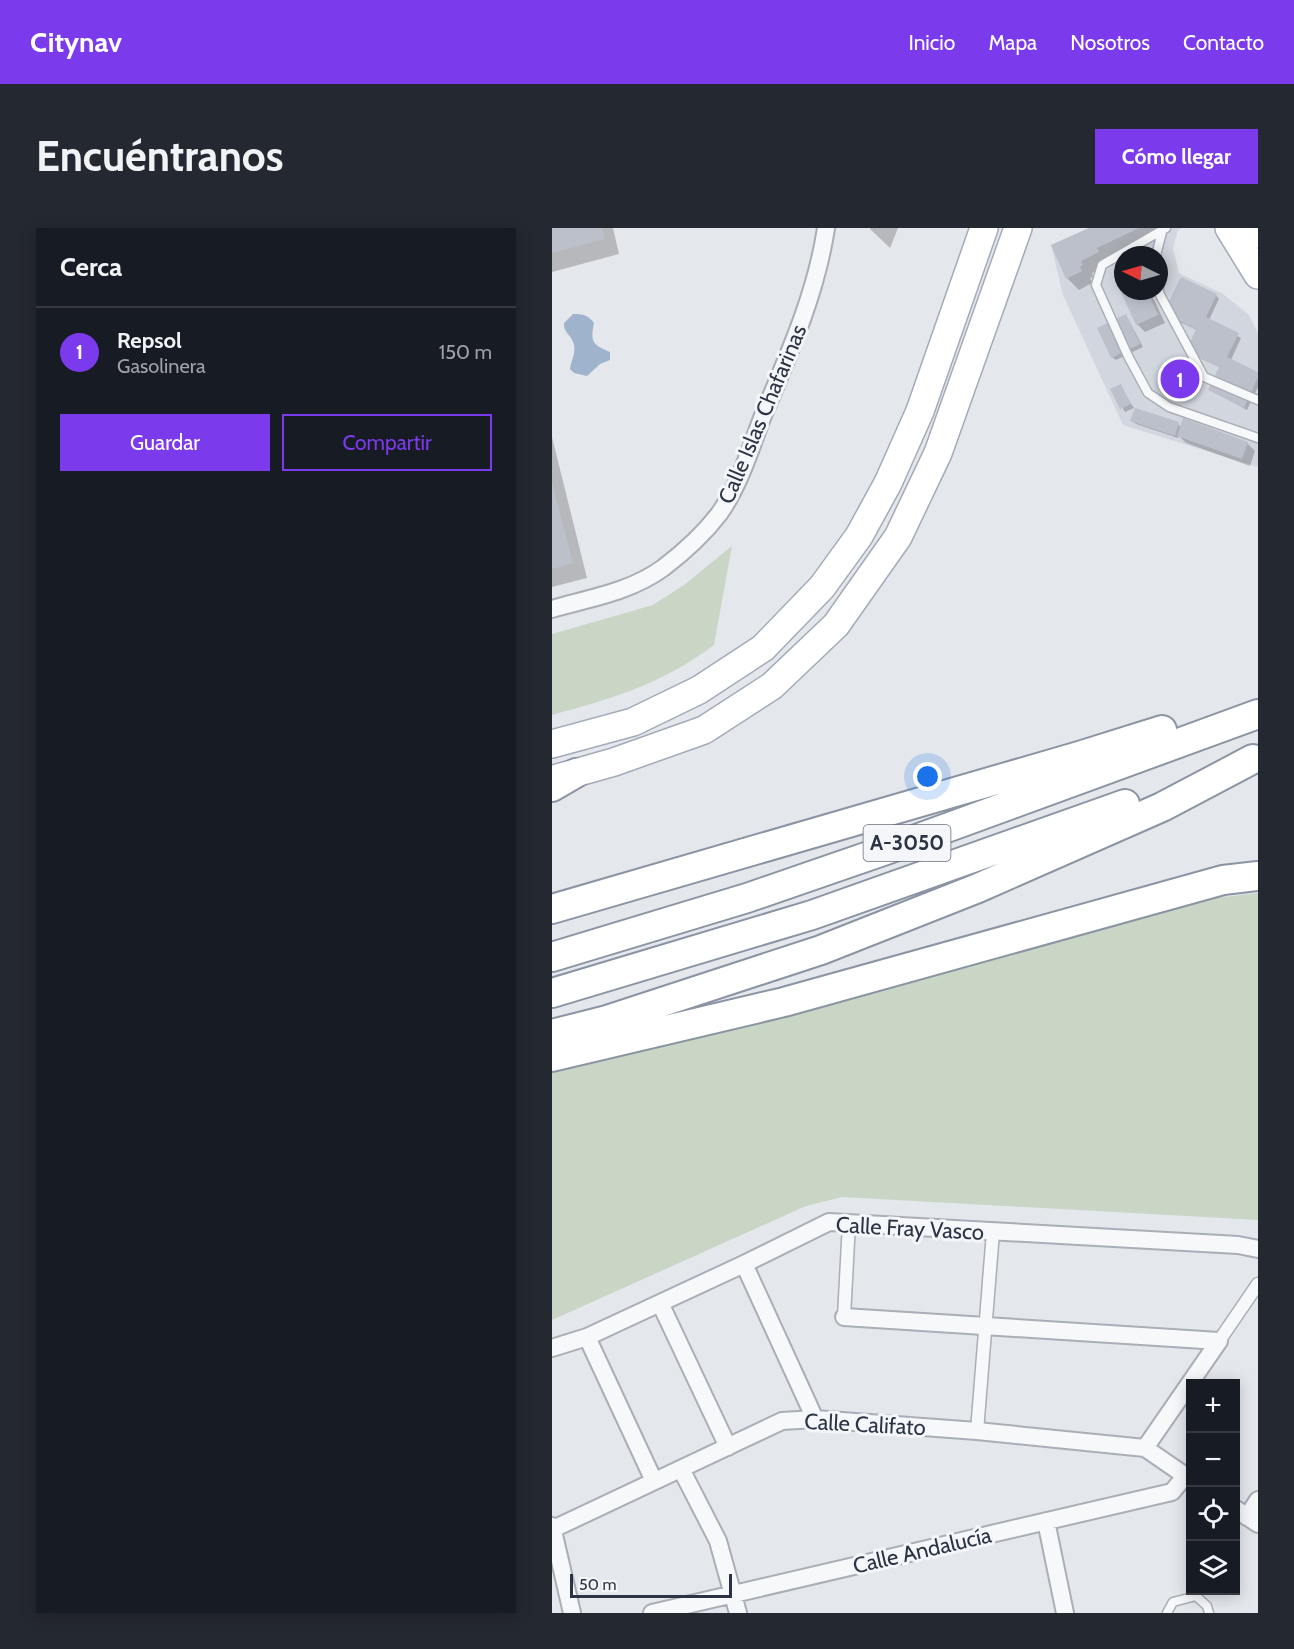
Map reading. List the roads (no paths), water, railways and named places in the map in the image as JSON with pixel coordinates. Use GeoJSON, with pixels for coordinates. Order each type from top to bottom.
{"type":"FeatureCollection","features":[{"type":"Feature","properties":{"kind":"highway"},"geometry":{"type":"LineString","coordinates":[[552,909],[1067,759],[1258,699]]}},
{"type":"Feature","properties":{"kind":"highway","name":"A-3050"},"geometry":{"type":"LineString","coordinates":[[552,957],[747,898],[889,849],[1258,714]]}},
{"type":"Feature","properties":{"kind":"highway"},"geometry":{"type":"LineString","coordinates":[[552,1034],[607,1020],[821,950],[978,888],[1162,807],[1256,758]]}},
{"type":"Feature","properties":{"kind":"highway","name":"A-3050"},"geometry":{"type":"LineString","coordinates":[[552,993],[812,915],[1256,758]]}},
{"type":"Feature","properties":{"kind":"highway"},"geometry":{"type":"LineString","coordinates":[[552,1057],[784,1002],[1223,880],[1258,876]]}},
{"type":"Feature","properties":{"kind":"main road"},"geometry":{"type":"LineString","coordinates":[[552,744],[633,722],[699,690],[763,648],[822,587],[859,536],[888,483],[920,411],[984,228]]}},
{"type":"Feature","properties":{"kind":"main road"},"geometry":{"type":"LineString","coordinates":[[560,780],[704,729],[772,686],[836,625],[898,537],[938,453],[1018,228]]}},
{"type":"Feature","properties":{"kind":"main road"},"geometry":{"type":"LineString","coordinates":[[1228,228],[1258,274]]}},
{"type":"Feature","properties":{"kind":"main road"},"geometry":{"type":"LineString","coordinates":[[1254,228],[1258,234]]}},
{"type":"Feature","properties":{"kind":"street","name":"Calle Islas Chafarinas"},"geometry":{"type":"LineString","coordinates":[[552,609],[627,588],[662,569],[700,537],[719,513],[737,480],[808,305],[821,262],[826,228]]}},
{"type":"Feature","properties":{"kind":"street","name":"Calle Fray Vasco"},"geometry":{"type":"LineString","coordinates":[[552,1348],[586,1337],[829,1222],[1238,1245],[1258,1250]]}},
{"type":"Feature","properties":{"kind":"street"},"geometry":{"type":"LineString","coordinates":[[849,1223],[844,1317],[1220,1341]]}},
{"type":"Feature","properties":{"kind":"street"},"geometry":{"type":"LineString","coordinates":[[977,1431],[993,1232]]}},
{"type":"Feature","properties":{"kind":"street"},"geometry":{"type":"LineString","coordinates":[[744,1264],[815,1419]]}},
{"type":"Feature","properties":{"kind":"street"},"geometry":{"type":"LineString","coordinates":[[1145,1448],[1258,1284]]}},
{"type":"Feature","properties":{"kind":"street"},"geometry":{"type":"LineString","coordinates":[[660,1303],[728,1447]]}},
{"type":"Feature","properties":{"kind":"street"},"geometry":{"type":"LineString","coordinates":[[586,1337],[654,1481]]}},
{"type":"Feature","properties":{"kind":"street","name":"Calle Califato"},"geometry":{"type":"LineString","coordinates":[[552,1528],[782,1421],[815,1419],[977,1431],[1145,1448],[1186,1476]]}},
{"type":"Feature","properties":{"kind":"street"},"geometry":{"type":"LineString","coordinates":[[681,1469],[718,1541],[738,1613]]}},
{"type":"Feature","properties":{"kind":"street","name":"Calle Andalucía"},"geometry":{"type":"LineString","coordinates":[[652,1613],[1172,1492],[1186,1479]]}},
{"type":"Feature","properties":{"kind":"street"},"geometry":{"type":"LineString","coordinates":[[1247,1517],[1258,1500]]}},
{"type":"Feature","properties":{"kind":"street"},"geometry":{"type":"LineString","coordinates":[[1046,1521],[1065,1613]]}},
{"type":"Feature","properties":{"kind":"street"},"geometry":{"type":"LineString","coordinates":[[552,1528],[572,1613]]}},
{"type":"Feature","properties":{"kind":"lane"},"geometry":{"type":"LineString","coordinates":[[1159,246],[1164,230]]}},
{"type":"Feature","properties":{"kind":"lane"},"geometry":{"type":"LineString","coordinates":[[1164,230],[1102,265],[1096,285],[1128,356],[1148,393],[1169,407],[1258,438]]}},
{"type":"Feature","properties":{"kind":"lane"},"geometry":{"type":"LineString","coordinates":[[1163,300],[1204,377],[1258,400]]}},
{"type":"Feature","properties":{"kind":"lane"},"geometry":{"type":"LineString","coordinates":[[1167,1613],[1173,1602],[1196,1596],[1207,1606],[1209,1613]]}},
{"type":"Feature","properties":{"kind":"water"},"geometry":{"type":"Polygon","coordinates":[[[573,314],[580,314],[592,320],[594,342],[610,352],[610,360],[600,364],[587,376],[574,373],[570,369],[574,348],[564,323],[573,314]]]}},
{"type":"Feature","properties":{"kind":"place","name":"Repsol"},"geometry":{"type":"Point","coordinates":[1180,379]}}]}
